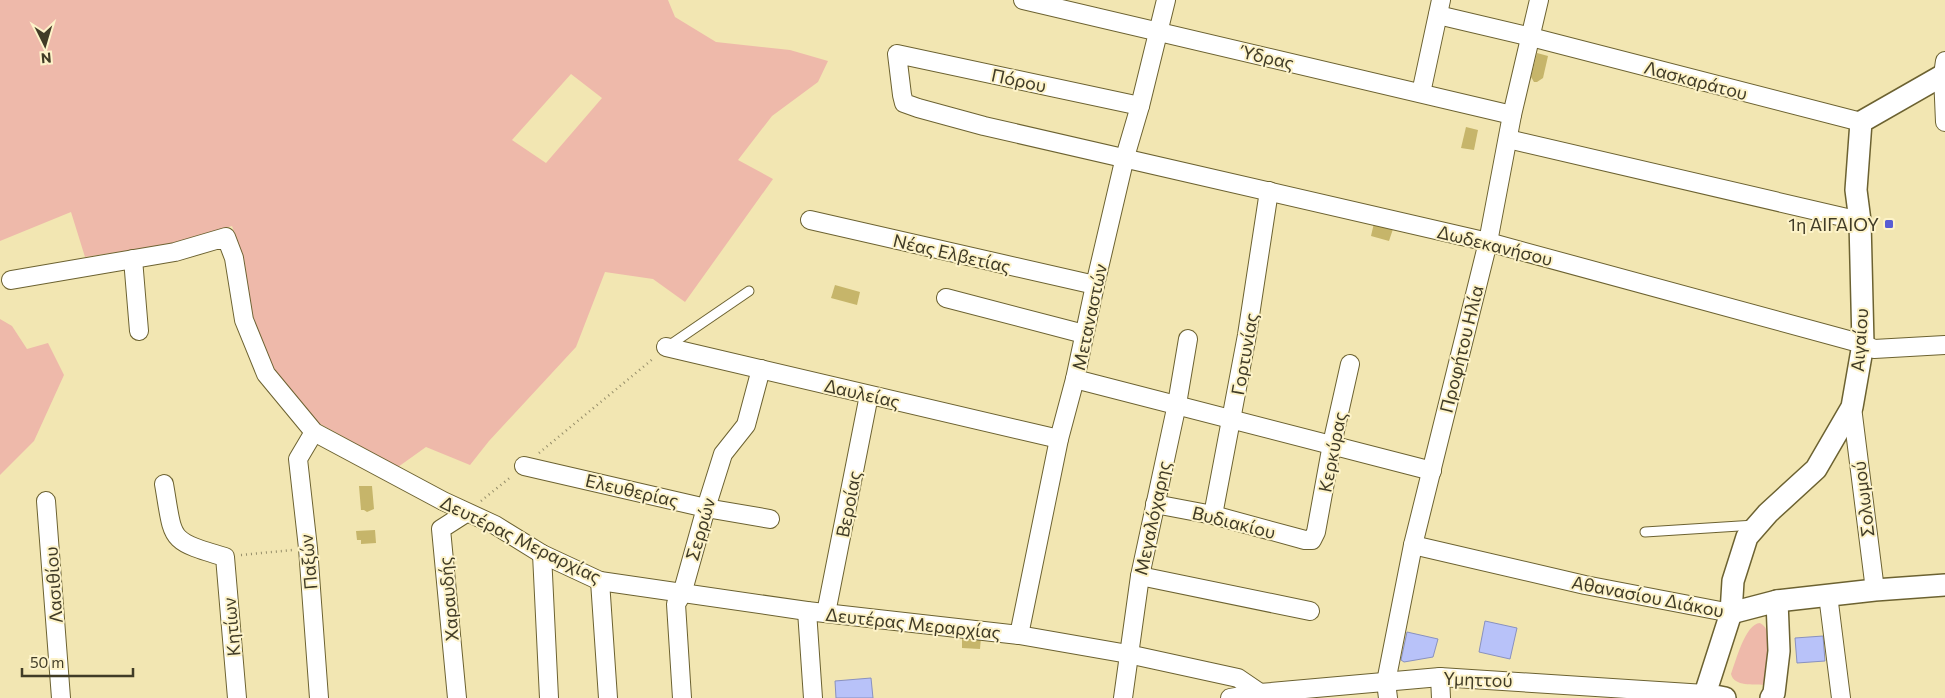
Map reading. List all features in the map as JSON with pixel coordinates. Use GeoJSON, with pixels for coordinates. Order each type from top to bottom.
{"type":"FeatureCollection","features":[{"type":"Feature","properties":{"kind":"street","name":"Ύδρας"},"geometry":{"type":"LineString","coordinates":[[1022,0],[1512,115]]}},
{"type":"Feature","properties":{"kind":"street","name":"Μεταναστών"},"geometry":{"type":"LineString","coordinates":[[1019,635],[1059,439],[1075,379],[1125,157],[1140,106],[1166,0]]}},
{"type":"Feature","properties":{"kind":"street","name":"Προφήτου Ηλία"},"geometry":{"type":"LineString","coordinates":[[1387,690],[1413,545],[1488,242],[1512,115],[1539,0]]}},
{"type":"Feature","properties":{"kind":"street","name":"Λασκαράτου"},"geometry":{"type":"LineString","coordinates":[[1440,8],[1531,37],[1861,122]]}},
{"type":"Feature","properties":{"kind":"street"},"geometry":{"type":"LineString","coordinates":[[1421,93],[1440,8]]}},
{"type":"Feature","properties":{"kind":"street","name":"Πόρου"},"geometry":{"type":"LineString","coordinates":[[897,54],[1140,106]]}},
{"type":"Feature","properties":{"kind":"street","name":"Δωδεκανήσου"},"geometry":{"type":"LineString","coordinates":[[897,54],[904,103],[918,108],[984,126],[1488,242],[1863,344],[1874,349],[1945,344]]}},
{"type":"Feature","properties":{"kind":"street"},"geometry":{"type":"LineString","coordinates":[[1861,122],[1944,70]]}},
{"type":"Feature","properties":{"kind":"street"},"geometry":{"type":"LineString","coordinates":[[1944,70],[1945,122]]}},
{"type":"Feature","properties":{"kind":"street","name":"Αιγαίου"},"geometry":{"type":"LineString","coordinates":[[1715,696],[1730,613],[1730,596],[1737,564],[1746,537],[1816,469],[1852,407],[1863,344],[1860,221],[1856,190],[1861,122]]}},
{"type":"Feature","properties":{"kind":"street"},"geometry":{"type":"LineString","coordinates":[[1508,139],[1860,221]]}},
{"type":"Feature","properties":{"kind":"street","name":"Γορτυνίας"},"geometry":{"type":"LineString","coordinates":[[1213,515],[1247,335],[1269,191]]}},
{"type":"Feature","properties":{"kind":"street","name":"Νέας Ελβετίας"},"geometry":{"type":"LineString","coordinates":[[810,220],[1095,285]]}},
{"type":"Feature","properties":{"kind":"street","name":"Δευτέρας Μεραρχίας"},"geometry":{"type":"LineString","coordinates":[[11,280],[175,252],[226,237],[234,258],[244,320],[266,374],[314,432],[466,513],[495,525],[542,554],[600,581],[807,612],[1019,635],[1128,654],[1238,678],[1260,693]]}},
{"type":"Feature","properties":{"kind":"street"},"geometry":{"type":"LineString","coordinates":[[133,259],[139,331]]}},
{"type":"Feature","properties":{"kind":"street"},"geometry":{"type":"LineString","coordinates":[[946,298],[1084,334]]}},
{"type":"Feature","properties":{"kind":"street","name":"Μεγαλόχαρης"},"geometry":{"type":"LineString","coordinates":[[1123,698],[1140,576],[1177,404],[1188,339]]}},
{"type":"Feature","properties":{"kind":"street","name":"Δαυλείας"},"geometry":{"type":"LineString","coordinates":[[666,348],[1059,439]]}},
{"type":"Feature","properties":{"kind":"street","name":"Κερκύρας"},"geometry":{"type":"LineString","coordinates":[[1312,540],[1316,532],[1332,444],[1350,364]]}},
{"type":"Feature","properties":{"kind":"street","name":"Σερρών"},"geometry":{"type":"LineString","coordinates":[[682,698],[676,604],[682,594],[723,454],[746,425],[761,369]]}},
{"type":"Feature","properties":{"kind":"street"},"geometry":{"type":"LineString","coordinates":[[1075,379],[1432,471]]}},
{"type":"Feature","properties":{"kind":"street","name":"Βεροίας"},"geometry":{"type":"LineString","coordinates":[[826,613],[869,395]]}},
{"type":"Feature","properties":{"kind":"street","name":"Σολωμού"},"geometry":{"type":"LineString","coordinates":[[1852,407],[1874,590]]}},
{"type":"Feature","properties":{"kind":"street","name":"Παξών"},"geometry":{"type":"LineString","coordinates":[[314,432],[298,459],[308,548],[319,698]]}},
{"type":"Feature","properties":{"kind":"street","name":"Ελευθερίας"},"geometry":{"type":"LineString","coordinates":[[524,466],[706,508],[770,519]]}},
{"type":"Feature","properties":{"kind":"street"},"geometry":{"type":"LineString","coordinates":[[164,484],[172,530],[180,540],[188,546],[225,557]]}},
{"type":"Feature","properties":{"kind":"street","name":"Λασιθίου"},"geometry":{"type":"LineString","coordinates":[[46,501],[61,698]]}},
{"type":"Feature","properties":{"kind":"street","name":"Βυδιακίου"},"geometry":{"type":"LineString","coordinates":[[1155,504],[1213,515],[1305,540],[1312,540]]}},
{"type":"Feature","properties":{"kind":"street","name":"Χαραυδής"},"geometry":{"type":"LineString","coordinates":[[457,698],[442,529],[466,513]]}},
{"type":"Feature","properties":{"kind":"street","name":"Αθανασίου Διάκου"},"geometry":{"type":"LineString","coordinates":[[1413,545],[1584,585],[1730,613],[1777,601],[1874,590],[1945,585]]}},
{"type":"Feature","properties":{"kind":"street"},"geometry":{"type":"LineString","coordinates":[[542,554],[548,698]]}},
{"type":"Feature","properties":{"kind":"street","name":"Κητίων"},"geometry":{"type":"LineString","coordinates":[[225,557],[237,698]]}},
{"type":"Feature","properties":{"kind":"street"},"geometry":{"type":"LineString","coordinates":[[1140,576],[1310,611]]}},
{"type":"Feature","properties":{"kind":"street"},"geometry":{"type":"LineString","coordinates":[[600,581],[608,698]]}},
{"type":"Feature","properties":{"kind":"street"},"geometry":{"type":"LineString","coordinates":[[1828,595],[1841,698]]}},
{"type":"Feature","properties":{"kind":"street"},"geometry":{"type":"LineString","coordinates":[[1771,698],[1774,694],[1779,650],[1777,601]]}},
{"type":"Feature","properties":{"kind":"street"},"geometry":{"type":"LineString","coordinates":[[807,612],[813,698]]}},
{"type":"Feature","properties":{"kind":"street"},"geometry":{"type":"LineString","coordinates":[[1440,677],[1441,698]]}},
{"type":"Feature","properties":{"kind":"street","name":"Υμηττού"},"geometry":{"type":"LineString","coordinates":[[1230,698],[1260,693],[1387,690],[1440,677],[1715,696]]}},
{"type":"Feature","properties":{"kind":"lane"},"geometry":{"type":"LineString","coordinates":[[666,348],[749,291]]}},
{"type":"Feature","properties":{"kind":"lane"},"geometry":{"type":"LineString","coordinates":[[1644,532],[1757,525]]}},
{"type":"Feature","properties":{"kind":"path"},"geometry":{"type":"LineString","coordinates":[[466,513],[666,348]]}},
{"type":"Feature","properties":{"kind":"path"},"geometry":{"type":"LineString","coordinates":[[225,557],[308,548]]}},
{"type":"Feature","properties":{"kind":"shaded area"},"geometry":{"type":"Polygon","coordinates":[[[0,0],[668,0],[675,17],[716,42],[790,50],[828,61],[818,82],[772,116],[738,160],[773,179],[685,302],[653,279],[605,272],[576,347],[489,441],[470,465],[426,447],[398,467],[315,421],[274,369],[253,320],[240,248],[232,226],[176,243],[85,257],[71,212],[0,241],[0,0]],[[571,74],[512,140],[546,163],[602,98],[571,74]]]}},
{"type":"Feature","properties":{"kind":"shaded area"},"geometry":{"type":"Polygon","coordinates":[[[1537,53],[1548,56],[1543,78],[1534,82],[1531,77],[1537,53]]]}},
{"type":"Feature","properties":{"kind":"shaded area"},"geometry":{"type":"Polygon","coordinates":[[[1466,127],[1478,130],[1474,150],[1461,148],[1466,127]]]}},
{"type":"Feature","properties":{"kind":"shaded area"},"geometry":{"type":"Polygon","coordinates":[[[1374,223],[1393,229],[1389,241],[1371,236],[1374,223]]]}},
{"type":"Feature","properties":{"kind":"shaded area"},"geometry":{"type":"Polygon","coordinates":[[[835,285],[860,292],[857,305],[831,298],[835,285]]]}},
{"type":"Feature","properties":{"kind":"shaded area"},"geometry":{"type":"Polygon","coordinates":[[[0,319],[12,326],[27,349],[48,343],[64,375],[34,441],[0,475],[0,319]]]}},
{"type":"Feature","properties":{"kind":"shaded area"},"geometry":{"type":"Polygon","coordinates":[[[359,486],[372,486],[374,509],[367,512],[361,510],[359,486]]]}},
{"type":"Feature","properties":{"kind":"shaded area"},"geometry":{"type":"Polygon","coordinates":[[[375,530],[376,543],[361,544],[361,540],[357,540],[356,531],[375,530]]]}},
{"type":"Feature","properties":{"kind":"shaded area"},"geometry":{"type":"Polygon","coordinates":[[[1760,623],[1765,628],[1770,642],[1769,661],[1764,685],[1740,683],[1731,674],[1738,652],[1750,630],[1760,623]]]}},
{"type":"Feature","properties":{"kind":"shaded area"},"geometry":{"type":"Polygon","coordinates":[[[962,637],[981,637],[980,649],[962,648],[962,637]]]}},
{"type":"Feature","properties":{"kind":"building"},"geometry":{"type":"Polygon","coordinates":[[[1485,621],[1517,628],[1510,659],[1479,652],[1485,621]]]}},
{"type":"Feature","properties":{"kind":"building"},"geometry":{"type":"Polygon","coordinates":[[[1407,632],[1438,639],[1433,657],[1404,662],[1401,660],[1407,632]]]}},
{"type":"Feature","properties":{"kind":"building"},"geometry":{"type":"Polygon","coordinates":[[[1823,636],[1825,661],[1797,663],[1795,638],[1823,636]]]}},
{"type":"Feature","properties":{"kind":"building"},"geometry":{"type":"Polygon","coordinates":[[[871,678],[873,698],[836,698],[835,681],[871,678]]]}},
{"type":"Feature","properties":{"kind":"place","name":"1η ΑΙΓΑΙΟΥ"},"geometry":{"type":"Point","coordinates":[1889,224]}}]}
